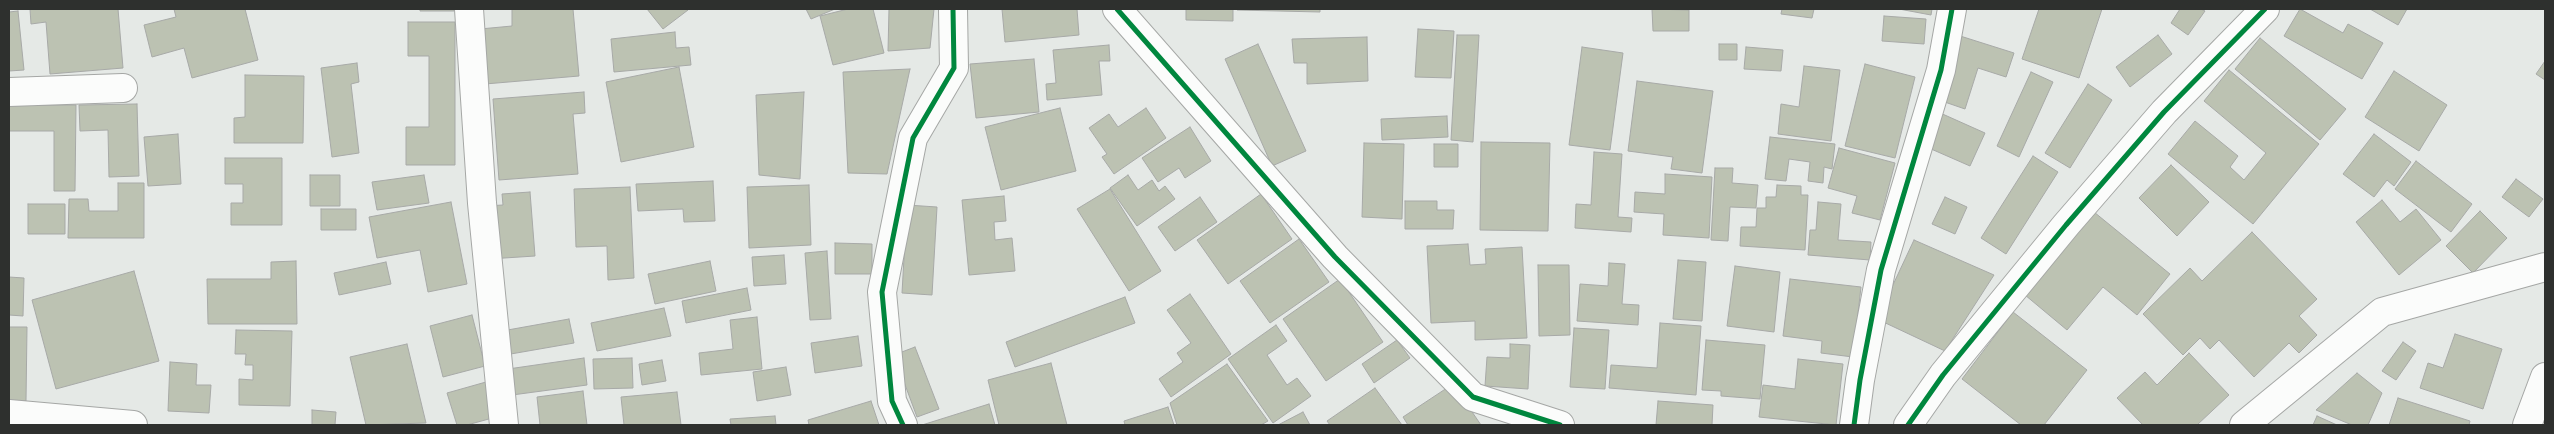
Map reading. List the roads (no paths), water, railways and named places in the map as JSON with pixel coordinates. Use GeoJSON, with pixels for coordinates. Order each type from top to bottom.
{"type":"FeatureCollection","features":[{"type":"Feature","properties":{"kind":"street"},"geometry":{"type":"LineString","coordinates":[[469,9],[482,203],[504,425]]}},
{"type":"Feature","properties":{"kind":"street"},"geometry":{"type":"LineString","coordinates":[[903,425],[892,401],[882,292],[913,138],[954,68],[953,9]]}},
{"type":"Feature","properties":{"kind":"street"},"geometry":{"type":"LineString","coordinates":[[1117,9],[1335,257],[1473,397],[1560,425]]}},
{"type":"Feature","properties":{"kind":"street"},"geometry":{"type":"LineString","coordinates":[[1854,425],[1860,380],[1881,270],[1941,70],[1952,9]]}},
{"type":"Feature","properties":{"kind":"street"},"geometry":{"type":"LineString","coordinates":[[1908,425],[1943,375],[2066,225],[2164,112],[2265,9]]}},
{"type":"Feature","properties":{"kind":"street"},"geometry":{"type":"LineString","coordinates":[[9,92],[123,88]]}},
{"type":"Feature","properties":{"kind":"street"},"geometry":{"type":"LineString","coordinates":[[2244,425],[2382,312],[2545,267]]}},
{"type":"Feature","properties":{"kind":"street"},"geometry":{"type":"LineString","coordinates":[[2528,425],[2545,377]]}},
{"type":"Feature","properties":{"kind":"street"},"geometry":{"type":"LineString","coordinates":[[9,414],[133,425]]}}]}
